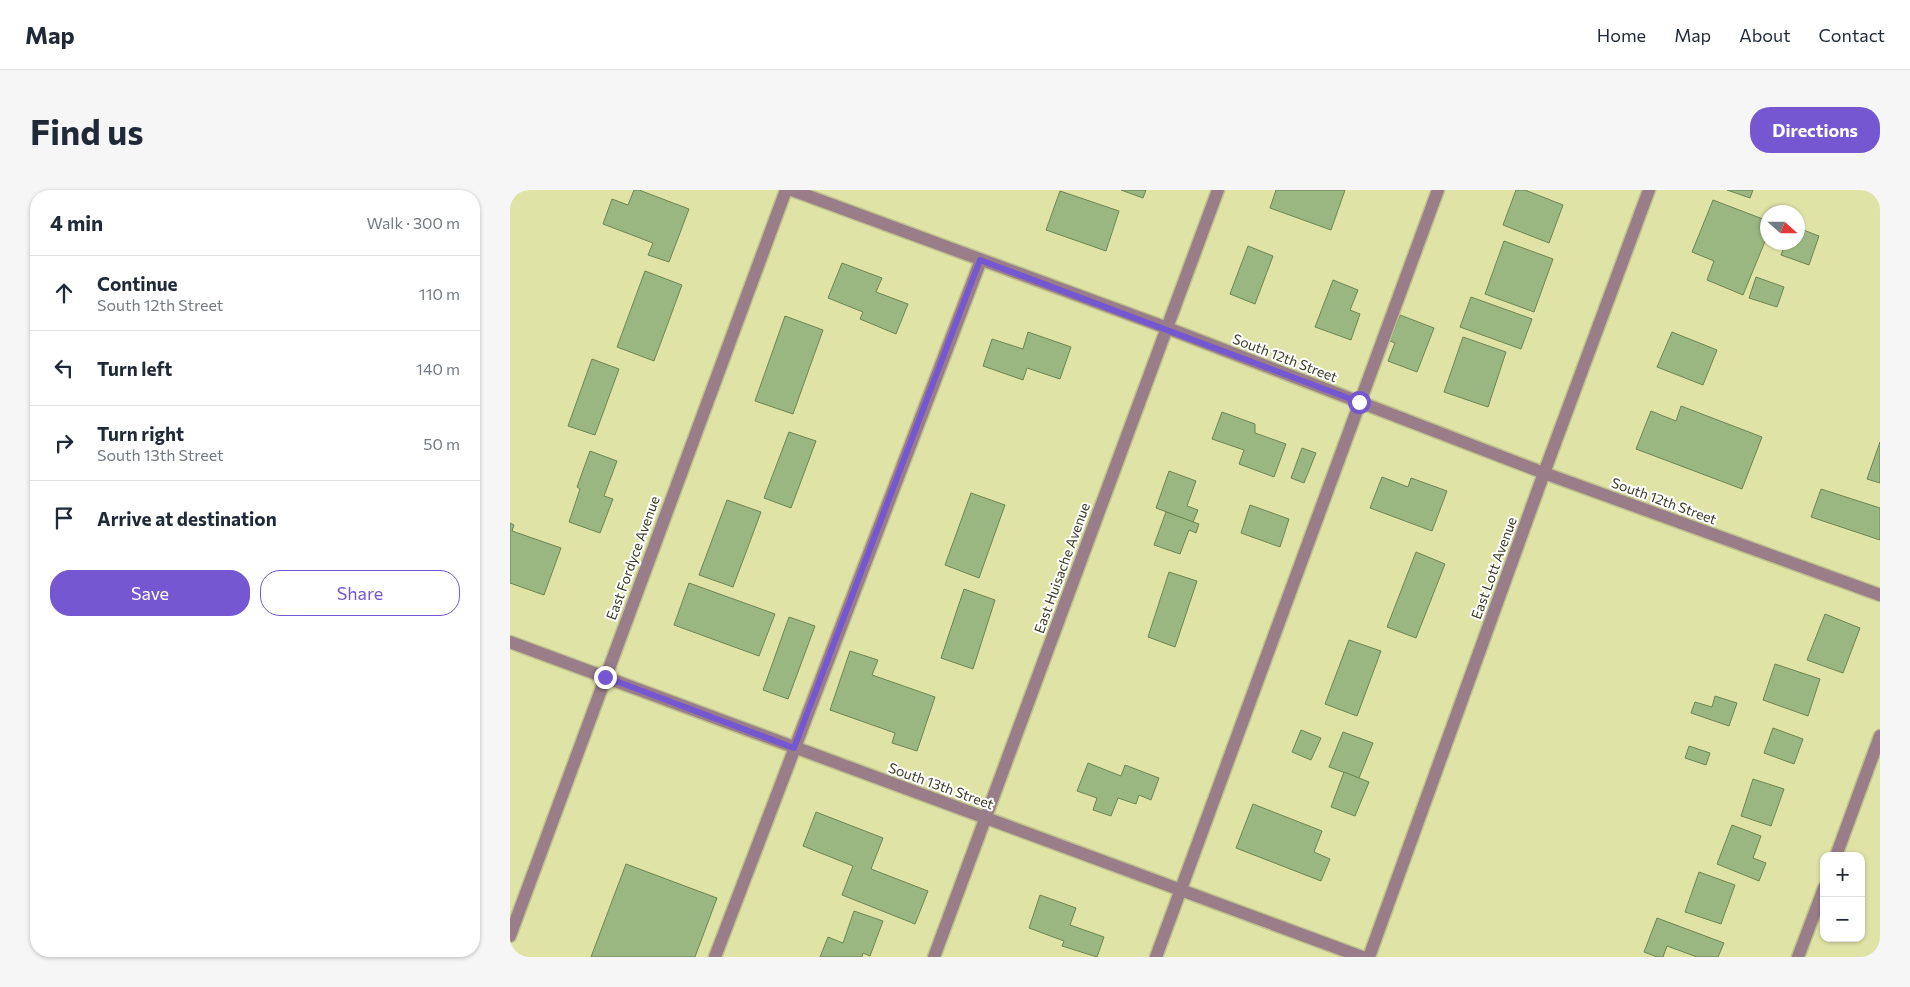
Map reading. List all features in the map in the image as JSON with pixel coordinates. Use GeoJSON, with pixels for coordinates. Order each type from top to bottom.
{"type":"FeatureCollection","features":[{"type":"Feature","properties":{"kind":"street","name":"East Fordyce Avenue"},"geometry":{"type":"LineString","coordinates":[[510,936],[786,190]]}},
{"type":"Feature","properties":{"kind":"street","name":"South 12th Street"},"geometry":{"type":"LineString","coordinates":[[792,190],[1167,328],[1544,473],[1880,595]]}},
{"type":"Feature","properties":{"kind":"street","name":"East Huisache Avenue"},"geometry":{"type":"LineString","coordinates":[[934,957],[1218,190]]}},
{"type":"Feature","properties":{"kind":"street"},"geometry":{"type":"LineString","coordinates":[[1156,957],[1182,891],[1438,190]]}},
{"type":"Feature","properties":{"kind":"street","name":"East Lott Avenue"},"geometry":{"type":"LineString","coordinates":[[1369,957],[1544,473],[1649,190]]}},
{"type":"Feature","properties":{"kind":"street"},"geometry":{"type":"LineString","coordinates":[[714,957],[980,260]]}},
{"type":"Feature","properties":{"kind":"street","name":"South 13th Street"},"geometry":{"type":"LineString","coordinates":[[510,642],[1362,957]]}},
{"type":"Feature","properties":{"kind":"street"},"geometry":{"type":"LineString","coordinates":[[1837,852],[1880,736]]}},
{"type":"Feature","properties":{"kind":"street"},"geometry":{"type":"LineString","coordinates":[[1798,957],[1821,897]]}},
{"type":"Feature","properties":{"kind":"building"},"geometry":{"type":"Polygon","coordinates":[[[634,190],[639,190],[689,209],[669,262],[648,255],[653,243],[603,224],[612,199],[628,205],[634,190]]]}},
{"type":"Feature","properties":{"kind":"building"},"geometry":{"type":"Polygon","coordinates":[[[1121,190],[1146,190],[1143,198],[1121,190]]]}},
{"type":"Feature","properties":{"kind":"building"},"geometry":{"type":"Polygon","coordinates":[[[1276,190],[1345,190],[1331,230],[1270,208],[1276,190]]]}},
{"type":"Feature","properties":{"kind":"building"},"geometry":{"type":"Polygon","coordinates":[[[1516,190],[1525,190],[1563,205],[1549,243],[1503,225],[1516,190]]]}},
{"type":"Feature","properties":{"kind":"building"},"geometry":{"type":"Polygon","coordinates":[[[1727,190],[1753,190],[1750,198],[1727,190]]]}},
{"type":"Feature","properties":{"kind":"building"},"geometry":{"type":"Polygon","coordinates":[[[1060,191],[1119,211],[1106,251],[1046,230],[1060,191]]]}},
{"type":"Feature","properties":{"kind":"building"},"geometry":{"type":"Polygon","coordinates":[[[1713,200],[1760,218],[1761,250],[1743,295],[1707,280],[1714,261],[1692,252],[1713,200]]]}},
{"type":"Feature","properties":{"kind":"building"},"geometry":{"type":"Polygon","coordinates":[[[1805,231],[1819,236],[1809,265],[1781,255],[1783,250],[1805,250],[1805,231]]]}},
{"type":"Feature","properties":{"kind":"building"},"geometry":{"type":"Polygon","coordinates":[[[1504,241],[1553,259],[1534,312],[1485,294],[1504,241]]]}},
{"type":"Feature","properties":{"kind":"building"},"geometry":{"type":"Polygon","coordinates":[[[1248,246],[1273,256],[1255,304],[1230,294],[1248,246]]]}},
{"type":"Feature","properties":{"kind":"building"},"geometry":{"type":"Polygon","coordinates":[[[842,263],[882,278],[876,292],[908,304],[896,334],[860,319],[863,312],[828,298],[842,263]]]}},
{"type":"Feature","properties":{"kind":"building"},"geometry":{"type":"Polygon","coordinates":[[[645,271],[682,285],[654,361],[617,347],[645,271]]]}},
{"type":"Feature","properties":{"kind":"building"},"geometry":{"type":"Polygon","coordinates":[[[1756,277],[1784,287],[1777,307],[1749,298],[1756,277]]]}},
{"type":"Feature","properties":{"kind":"building"},"geometry":{"type":"Polygon","coordinates":[[[1333,280],[1358,290],[1350,310],[1360,314],[1351,340],[1315,327],[1333,280]]]}},
{"type":"Feature","properties":{"kind":"building"},"geometry":{"type":"Polygon","coordinates":[[[1471,297],[1532,319],[1521,349],[1460,327],[1471,297]]]}},
{"type":"Feature","properties":{"kind":"building"},"geometry":{"type":"Polygon","coordinates":[[[1400,315],[1434,328],[1417,372],[1388,361],[1395,343],[1390,341],[1400,315]]]}},
{"type":"Feature","properties":{"kind":"building"},"geometry":{"type":"Polygon","coordinates":[[[785,316],[823,330],[793,414],[755,401],[785,316]]]}},
{"type":"Feature","properties":{"kind":"building"},"geometry":{"type":"Polygon","coordinates":[[[1028,332],[1071,347],[1060,379],[1027,368],[1023,380],[983,366],[992,339],[1023,349],[1028,332]]]}},
{"type":"Feature","properties":{"kind":"building"},"geometry":{"type":"Polygon","coordinates":[[[1672,332],[1717,350],[1703,385],[1657,367],[1672,332]]]}},
{"type":"Feature","properties":{"kind":"building"},"geometry":{"type":"Polygon","coordinates":[[[1463,337],[1506,352],[1488,407],[1444,392],[1463,337]]]}},
{"type":"Feature","properties":{"kind":"building"},"geometry":{"type":"Polygon","coordinates":[[[592,359],[619,369],[595,435],[568,426],[592,359]]]}},
{"type":"Feature","properties":{"kind":"building"},"geometry":{"type":"Polygon","coordinates":[[[1681,406],[1762,437],[1742,489],[1636,449],[1651,411],[1676,421],[1681,406]]]}},
{"type":"Feature","properties":{"kind":"building"},"geometry":{"type":"Polygon","coordinates":[[[1222,412],[1255,424],[1255,433],[1286,444],[1274,477],[1239,464],[1244,450],[1212,439],[1222,412]]]}},
{"type":"Feature","properties":{"kind":"building"},"geometry":{"type":"Polygon","coordinates":[[[789,432],[816,441],[791,508],[764,498],[789,432]]]}},
{"type":"Feature","properties":{"kind":"building"},"geometry":{"type":"Polygon","coordinates":[[[1880,442],[1880,483],[1867,479],[1880,442]]]}},
{"type":"Feature","properties":{"kind":"building"},"geometry":{"type":"Polygon","coordinates":[[[1302,448],[1316,453],[1304,483],[1291,478],[1302,448]]]}},
{"type":"Feature","properties":{"kind":"building"},"geometry":{"type":"Polygon","coordinates":[[[590,451],[617,461],[604,496],[613,499],[600,533],[569,522],[580,489],[577,487],[590,451]]]}},
{"type":"Feature","properties":{"kind":"building"},"geometry":{"type":"Polygon","coordinates":[[[1169,471],[1196,481],[1187,506],[1198,510],[1193,522],[1156,508],[1169,471]]]}},
{"type":"Feature","properties":{"kind":"building"},"geometry":{"type":"Polygon","coordinates":[[[1382,477],[1408,487],[1411,478],[1447,491],[1432,531],[1370,508],[1382,477]]]}},
{"type":"Feature","properties":{"kind":"building"},"geometry":{"type":"Polygon","coordinates":[[[1821,489],[1880,508],[1880,540],[1811,517],[1821,489]]]}},
{"type":"Feature","properties":{"kind":"building"},"geometry":{"type":"Polygon","coordinates":[[[971,493],[1005,505],[979,578],[945,565],[971,493]]]}},
{"type":"Feature","properties":{"kind":"building"},"geometry":{"type":"Polygon","coordinates":[[[727,500],[761,512],[733,587],[699,575],[727,500]]]}},
{"type":"Feature","properties":{"kind":"building"},"geometry":{"type":"Polygon","coordinates":[[[1250,505],[1289,519],[1280,547],[1241,533],[1250,505]]]}},
{"type":"Feature","properties":{"kind":"building"},"geometry":{"type":"Polygon","coordinates":[[[1166,512],[1199,524],[1196,533],[1189,530],[1180,554],[1154,545],[1166,512]]]}},
{"type":"Feature","properties":{"kind":"building"},"geometry":{"type":"Polygon","coordinates":[[[510,523],[514,525],[512,531],[561,548],[544,595],[510,583],[510,523]]]}},
{"type":"Feature","properties":{"kind":"building"},"geometry":{"type":"Polygon","coordinates":[[[1416,552],[1445,564],[1416,638],[1387,627],[1416,552]]]}},
{"type":"Feature","properties":{"kind":"building"},"geometry":{"type":"Polygon","coordinates":[[[1169,572],[1197,581],[1175,647],[1148,637],[1169,572]]]}},
{"type":"Feature","properties":{"kind":"building"},"geometry":{"type":"Polygon","coordinates":[[[689,583],[775,614],[759,656],[674,625],[689,583]]]}},
{"type":"Feature","properties":{"kind":"building"},"geometry":{"type":"Polygon","coordinates":[[[964,589],[995,600],[973,669],[941,658],[964,589]]]}},
{"type":"Feature","properties":{"kind":"building"},"geometry":{"type":"Polygon","coordinates":[[[1825,614],[1860,628],[1843,673],[1807,660],[1825,614]]]}},
{"type":"Feature","properties":{"kind":"building"},"geometry":{"type":"Polygon","coordinates":[[[789,617],[815,626],[788,699],[763,690],[789,617]]]}},
{"type":"Feature","properties":{"kind":"building"},"geometry":{"type":"Polygon","coordinates":[[[1349,640],[1381,651],[1357,716],[1325,704],[1349,640]]]}},
{"type":"Feature","properties":{"kind":"building"},"geometry":{"type":"Polygon","coordinates":[[[850,651],[878,660],[872,675],[935,697],[917,751],[892,743],[895,733],[830,710],[850,651]]]}},
{"type":"Feature","properties":{"kind":"building"},"geometry":{"type":"Polygon","coordinates":[[[1775,664],[1820,679],[1808,716],[1763,700],[1775,664]]]}},
{"type":"Feature","properties":{"kind":"building"},"geometry":{"type":"Polygon","coordinates":[[[1715,696],[1737,703],[1729,726],[1691,713],[1695,702],[1712,707],[1715,696]]]}},
{"type":"Feature","properties":{"kind":"building"},"geometry":{"type":"Polygon","coordinates":[[[1773,728],[1803,739],[1794,764],[1764,753],[1773,728]]]}},
{"type":"Feature","properties":{"kind":"building"},"geometry":{"type":"Polygon","coordinates":[[[1301,730],[1321,738],[1311,760],[1292,752],[1301,730]]]}},
{"type":"Feature","properties":{"kind":"building"},"geometry":{"type":"Polygon","coordinates":[[[1343,732],[1373,743],[1359,778],[1329,767],[1343,732]]]}},
{"type":"Feature","properties":{"kind":"building"},"geometry":{"type":"Polygon","coordinates":[[[1689,746],[1710,753],[1706,765],[1685,758],[1689,746]]]}},
{"type":"Feature","properties":{"kind":"building"},"geometry":{"type":"Polygon","coordinates":[[[1088,763],[1121,776],[1125,765],[1159,778],[1151,800],[1139,795],[1136,804],[1118,798],[1111,816],[1093,810],[1097,798],[1077,791],[1088,763]]]}},
{"type":"Feature","properties":{"kind":"building"},"geometry":{"type":"Polygon","coordinates":[[[1344,772],[1369,782],[1355,816],[1331,807],[1344,772]]]}},
{"type":"Feature","properties":{"kind":"building"},"geometry":{"type":"Polygon","coordinates":[[[1753,779],[1784,789],[1771,826],[1741,816],[1753,779]]]}},
{"type":"Feature","properties":{"kind":"building"},"geometry":{"type":"Polygon","coordinates":[[[1253,804],[1322,831],[1314,852],[1330,859],[1321,881],[1236,848],[1253,804]]]}},
{"type":"Feature","properties":{"kind":"building"},"geometry":{"type":"Polygon","coordinates":[[[816,812],[883,838],[871,869],[928,891],[915,924],[842,895],[853,866],[803,846],[816,812]]]}},
{"type":"Feature","properties":{"kind":"building"},"geometry":{"type":"Polygon","coordinates":[[[1732,825],[1761,836],[1753,858],[1766,863],[1759,881],[1717,864],[1732,825]]]}},
{"type":"Feature","properties":{"kind":"building"},"geometry":{"type":"Polygon","coordinates":[[[626,864],[717,898],[695,957],[591,957],[626,864]]]}},
{"type":"Feature","properties":{"kind":"building"},"geometry":{"type":"Polygon","coordinates":[[[1699,872],[1735,885],[1721,924],[1685,912],[1699,872]]]}},
{"type":"Feature","properties":{"kind":"building"},"geometry":{"type":"Polygon","coordinates":[[[1040,895],[1076,908],[1070,925],[1104,937],[1097,957],[1062,946],[1064,941],[1029,928],[1040,895]]]}},
{"type":"Feature","properties":{"kind":"building"},"geometry":{"type":"Polygon","coordinates":[[[854,911],[883,921],[870,956],[863,953],[862,957],[820,957],[828,937],[843,943],[854,911]]]}},
{"type":"Feature","properties":{"kind":"building"},"geometry":{"type":"Polygon","coordinates":[[[1657,918],[1724,943],[1718,957],[1697,957],[1667,946],[1663,957],[1657,957],[1644,952],[1657,918]]]}},
{"type":"Feature","properties":{"kind":"route"},"geometry":{"type":"LineString","coordinates":[[605,677],[794,748],[980,260],[1167,328],[1359,402]]}}]}
